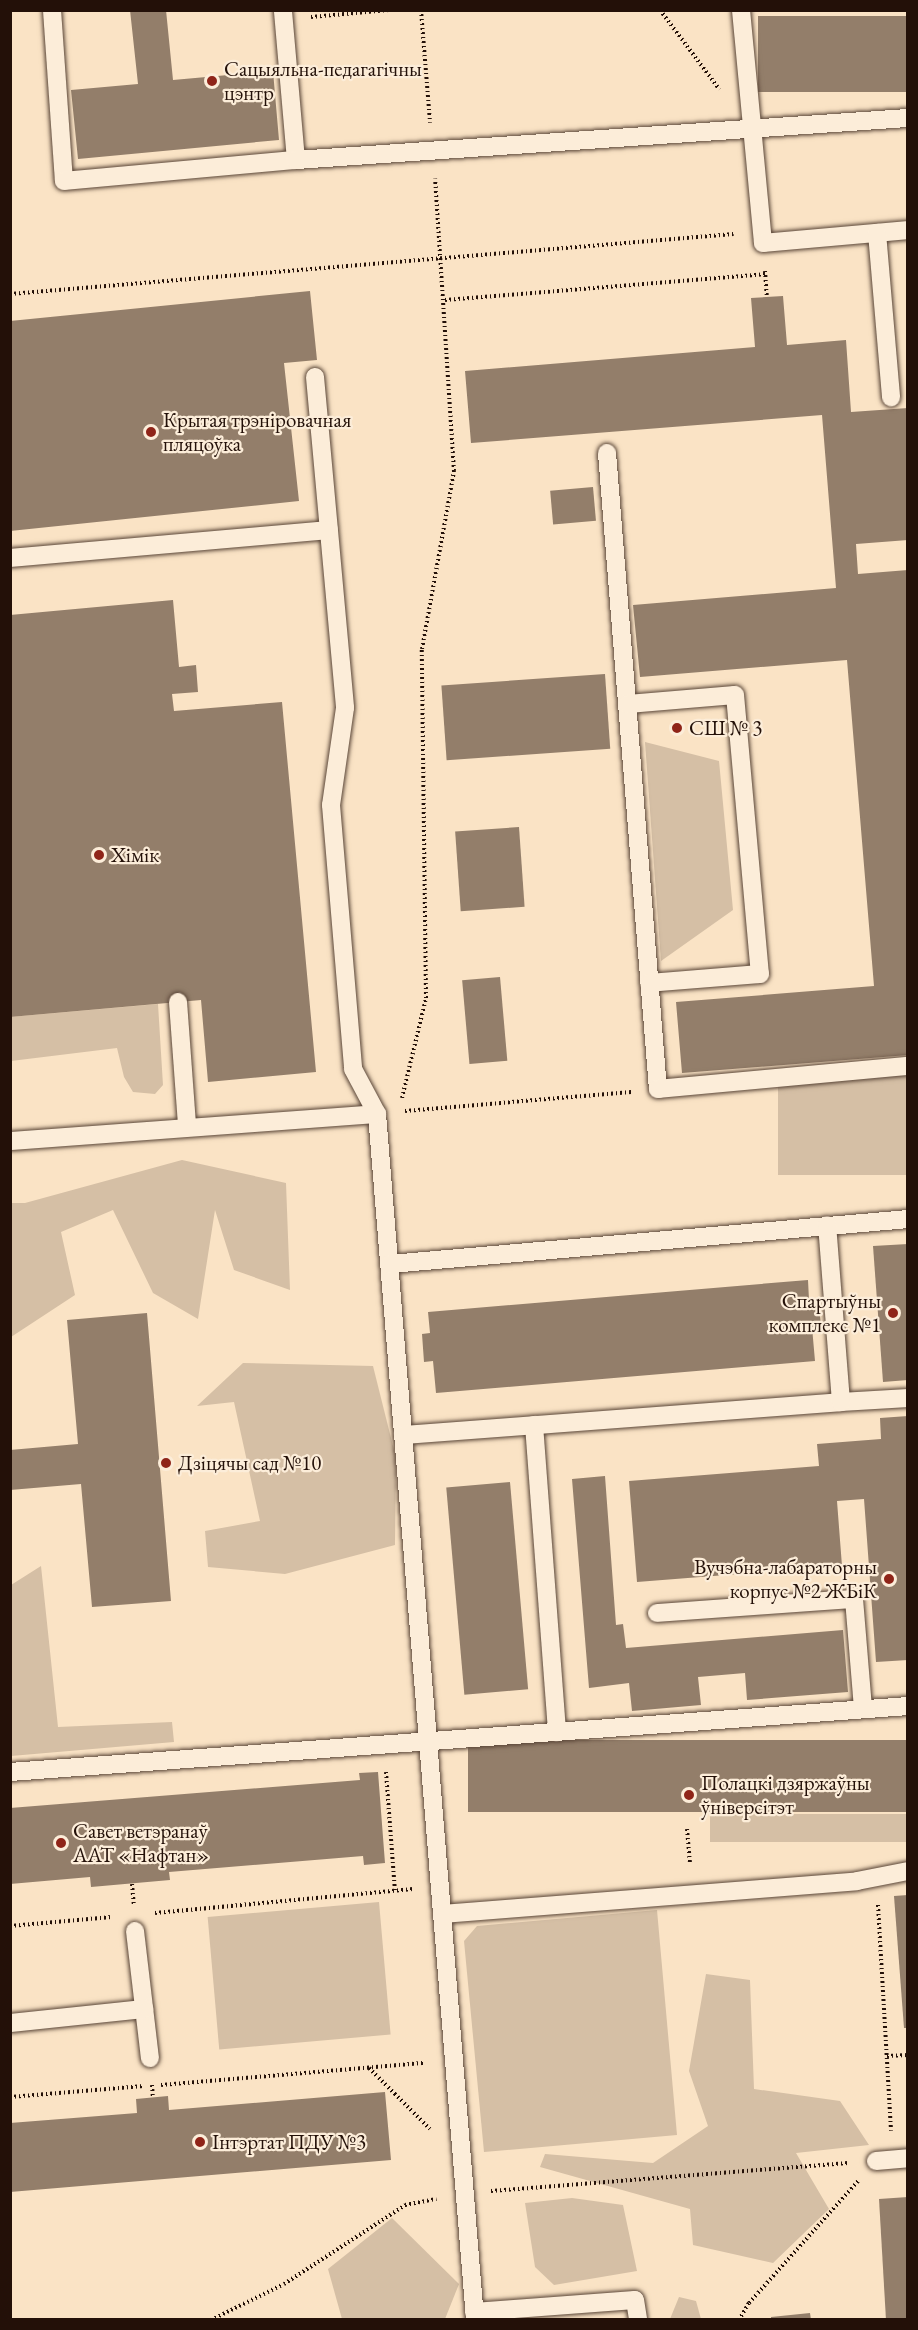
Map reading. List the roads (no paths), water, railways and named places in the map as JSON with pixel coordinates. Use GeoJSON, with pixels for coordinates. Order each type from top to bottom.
{"type":"FeatureCollection","features":[{"type":"Feature","properties":{"kind":"lane"},"geometry":{"type":"LineString","coordinates":[[52,10],[64,181],[296,160],[908,118]]}},
{"type":"Feature","properties":{"kind":"lane"},"geometry":{"type":"LineString","coordinates":[[741,10],[750,129],[763,243],[908,230]]}},
{"type":"Feature","properties":{"kind":"lane"},"geometry":{"type":"LineString","coordinates":[[283,15],[296,160]]}},
{"type":"Feature","properties":{"kind":"lane"},"geometry":{"type":"LineString","coordinates":[[877,233],[891,397]]}},
{"type":"Feature","properties":{"kind":"lane"},"geometry":{"type":"LineString","coordinates":[[315,377],[345,708],[332,817],[353,1069],[377,1114],[475,2316],[636,2300],[638,2319]]}},
{"type":"Feature","properties":{"kind":"lane"},"geometry":{"type":"LineString","coordinates":[[607,453],[658,1089],[908,1066]]}},
{"type":"Feature","properties":{"kind":"lane"},"geometry":{"type":"LineString","coordinates":[[10,558],[329,530]]}},
{"type":"Feature","properties":{"kind":"lane"},"geometry":{"type":"LineString","coordinates":[[628,704],[735,695],[760,974],[649,984]]}},
{"type":"Feature","properties":{"kind":"lane"},"geometry":{"type":"LineString","coordinates":[[178,1002],[187,1126]]}},
{"type":"Feature","properties":{"kind":"lane"},"geometry":{"type":"LineString","coordinates":[[10,1141],[187,1126],[377,1114]]}},
{"type":"Feature","properties":{"kind":"lane"},"geometry":{"type":"LineString","coordinates":[[390,1264],[908,1219]]}},
{"type":"Feature","properties":{"kind":"lane"},"geometry":{"type":"LineString","coordinates":[[827,1226],[841,1402]]}},
{"type":"Feature","properties":{"kind":"lane"},"geometry":{"type":"LineString","coordinates":[[403,1435],[908,1398]]}},
{"type":"Feature","properties":{"kind":"lane"},"geometry":{"type":"LineString","coordinates":[[534,1425],[556,1732]]}},
{"type":"Feature","properties":{"kind":"lane"},"geometry":{"type":"LineString","coordinates":[[657,1613],[854,1599],[864,1709]]}},
{"type":"Feature","properties":{"kind":"lane"},"geometry":{"type":"LineString","coordinates":[[10,1772],[908,1706]]}},
{"type":"Feature","properties":{"kind":"lane"},"geometry":{"type":"LineString","coordinates":[[442,1914],[877,1877],[908,1871]]}},
{"type":"Feature","properties":{"kind":"lane"},"geometry":{"type":"LineString","coordinates":[[135,1922],[150,2058]]}},
{"type":"Feature","properties":{"kind":"lane"},"geometry":{"type":"LineString","coordinates":[[10,2023],[144,2009]]}},
{"type":"Feature","properties":{"kind":"place","name":"Сацыяльна-педагагічны цэнтр"},"geometry":{"type":"Point","coordinates":[212,81]}},
{"type":"Feature","properties":{"kind":"place","name":"Крытая трэніровачная пляцоўка"},"geometry":{"type":"Point","coordinates":[151,432]}},
{"type":"Feature","properties":{"kind":"place","name":"СШ № 3"},"geometry":{"type":"Point","coordinates":[677,728]}},
{"type":"Feature","properties":{"kind":"place","name":"Хімік"},"geometry":{"type":"Point","coordinates":[99,855]}},
{"type":"Feature","properties":{"kind":"place","name":"Спартыўны комплекс №1"},"geometry":{"type":"Point","coordinates":[893,1313]}},
{"type":"Feature","properties":{"kind":"place","name":"Дзіцячы сад №10"},"geometry":{"type":"Point","coordinates":[166,1463]}},
{"type":"Feature","properties":{"kind":"place","name":"Вучэбна-лабараторны корпус №2 ЖБіК"},"geometry":{"type":"Point","coordinates":[889,1579]}},
{"type":"Feature","properties":{"kind":"place","name":"Полацкі дзяржаўны ўніверсітэт"},"geometry":{"type":"Point","coordinates":[689,1795]}},
{"type":"Feature","properties":{"kind":"place","name":"Савет ветэранаў ААТ «Нафтан»"},"geometry":{"type":"Point","coordinates":[61,1843]}},
{"type":"Feature","properties":{"kind":"place","name":"Інтэртат ПДУ №3"},"geometry":{"type":"Point","coordinates":[200,2142]}}]}
